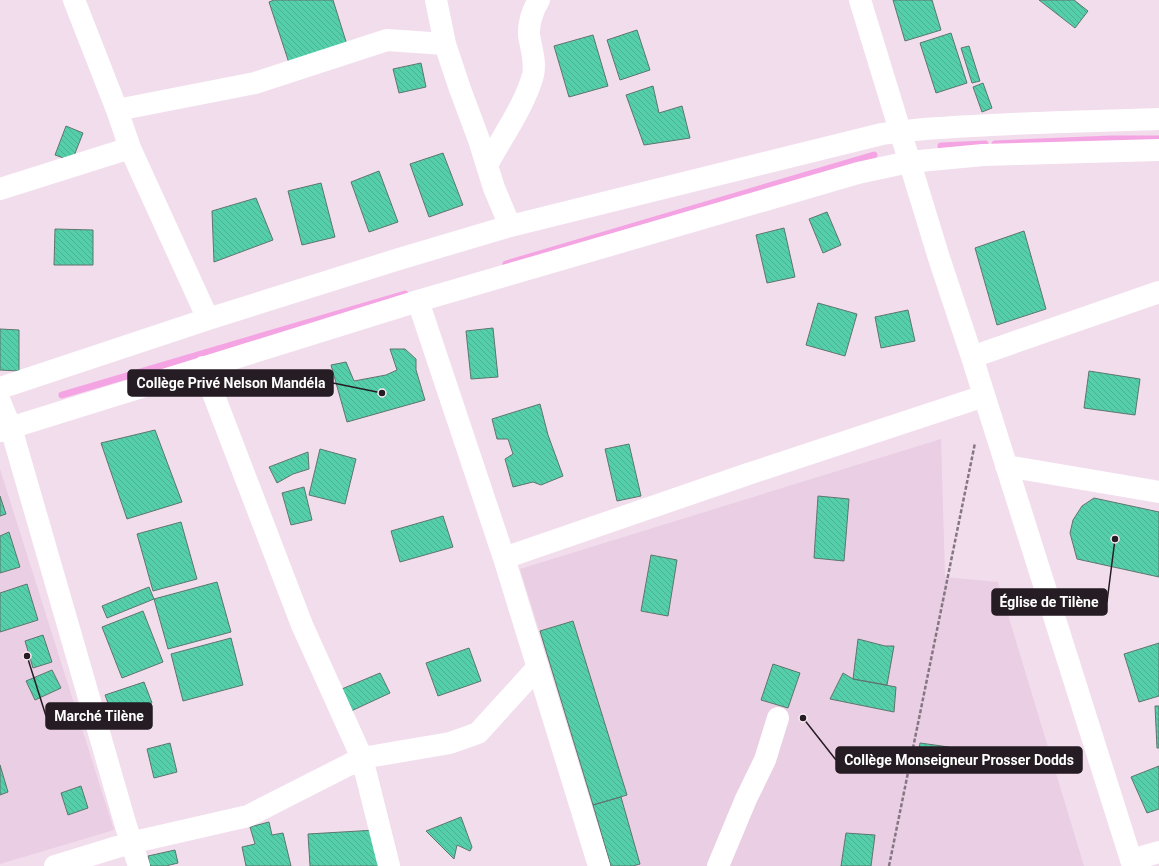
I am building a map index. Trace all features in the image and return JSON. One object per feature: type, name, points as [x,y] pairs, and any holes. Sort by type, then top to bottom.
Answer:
[{"type":"street","points":[[74,0],[117,110],[130,148],[208,319]]},
{"type":"street","points":[[436,0],[445,44],[494,188],[510,226]]},
{"type":"street","points":[[487,165],[520,106],[533,73],[534,62],[529,33],[533,14],[539,0]]},
{"type":"street","points":[[860,0],[909,162],[1132,863],[1159,852]]},
{"type":"street","points":[[117,110],[255,83],[387,40],[445,44]]},
{"type":"street","points":[[0,388],[399,258],[510,226],[860,140],[900,131],[1053,122],[1159,119]]},
{"type":"street","points":[[0,189],[130,148]]},
{"type":"street","points":[[5,430],[418,301],[858,173],[909,162],[983,155],[1159,150]]},
{"type":"street","points":[[972,357],[1159,292]]},
{"type":"street","points":[[418,301],[504,558],[599,866]]},
{"type":"street","points":[[203,367],[302,625],[362,758],[389,866]]},
{"type":"street","points":[[504,558],[755,472],[984,396]]},
{"type":"street","points":[[0,402],[5,430],[130,843],[139,866]]},
{"type":"street","points":[[1006,466],[1159,492]]},
{"type":"street","points":[[54,866],[130,843],[248,816],[362,758],[450,743],[478,733],[538,667]]},
{"type":"street","points":[[718,866],[746,799],[765,760],[778,718]]},
{"type":"path","points":[[889,866],[976,436]]},
{"type":"shaded area","points":[[941,439],[945,577],[998,582],[1084,866],[611,866],[520,569]]},
{"type":"shaded area","points":[[0,469],[114,830],[0,864]]},
{"type":"building","points":[[274,0],[333,0],[348,48],[290,66],[269,2]]},
{"type":"building","points":[[893,0],[932,0],[941,30],[905,41]]},
{"type":"building","points":[[1039,0],[1074,0],[1088,11],[1075,28]]},
{"type":"building","points":[[637,30],[650,70],[620,80],[607,40]]},
{"type":"building","points":[[951,33],[967,83],[936,93],[920,43]]},
{"type":"building","points":[[593,35],[608,86],[569,97],[554,46]]},
{"type":"building","points":[[969,46],[980,81],[972,83],[961,48]]},
{"type":"building","points":[[421,63],[426,87],[399,93],[393,69]]},
{"type":"building","points":[[983,83],[992,108],[982,112],[973,87]]},
{"type":"building","points":[[653,86],[659,113],[682,106],[690,138],[644,145],[626,95]]},
{"type":"building","points":[[66,126],[83,133],[72,161],[55,155]]},
{"type":"building","points":[[443,153],[463,205],[429,217],[410,164]]},
{"type":"building","points":[[379,171],[398,222],[369,232],[351,182]]},
{"type":"building","points":[[321,183],[335,237],[302,245],[288,191]]},
{"type":"building","points":[[256,198],[273,240],[214,262],[212,211]]},
{"type":"building","points":[[827,212],[841,245],[823,253],[809,219]]},
{"type":"building","points":[[784,228],[795,277],[767,283],[756,235]]},
{"type":"building","points":[[55,229],[93,230],[93,265],[54,265]]},
{"type":"building","points":[[1024,231],[1046,309],[997,325],[975,248]]},
{"type":"building","points":[[818,303],[857,314],[845,356],[806,345]]},
{"type":"building","points":[[908,310],[915,341],[881,348],[875,317]]},
{"type":"building","points":[[493,328],[498,377],[471,379],[466,331]]},
{"type":"building","points":[[0,329],[19,330],[19,371],[0,370]]},
{"type":"building","points":[[390,349],[405,349],[416,359],[416,370],[425,400],[347,422],[331,365],[346,362],[354,381],[386,375],[397,370]]},
{"type":"building","points":[[1089,371],[1140,379],[1135,415],[1084,408]]},
{"type":"building","points":[[540,404],[548,435],[563,476],[541,485],[533,482],[513,487],[505,459],[513,454],[508,439],[497,439],[492,419]]},
{"type":"building","points":[[155,430],[182,502],[127,519],[101,443]]},
{"type":"building","points":[[629,444],[641,496],[617,501],[605,449]]},
{"type":"building","points":[[320,449],[356,459],[345,504],[309,495]]},
{"type":"building","points":[[308,452],[309,469],[293,474],[277,483],[269,467]]},
{"type":"building","points":[[304,487],[312,520],[291,525],[282,493]]},
{"type":"building","points":[[0,496],[6,514],[0,516]]},
{"type":"building","points":[[818,496],[849,499],[844,561],[814,558]]},
{"type":"building","points":[[1094,498],[1159,512],[1159,577],[1077,559],[1070,533],[1073,520],[1082,506]]},
{"type":"building","points":[[443,516],[453,547],[400,562],[391,531]]},
{"type":"building","points":[[181,522],[197,579],[153,591],[137,534]]},
{"type":"building","points":[[9,532],[20,567],[0,573],[0,536]]},
{"type":"building","points":[[651,555],[677,560],[668,616],[641,611]]},
{"type":"building","points":[[217,582],[231,632],[168,649],[154,599]]},
{"type":"building","points":[[27,584],[38,620],[0,632],[0,593]]},
{"type":"building","points":[[149,587],[154,599],[107,618],[102,606]]},
{"type":"building","points":[[143,611],[163,662],[122,678],[102,627]]},
{"type":"building","points":[[573,621],[627,795],[593,805],[540,631]]},
{"type":"building","points":[[43,635],[52,662],[33,668],[25,641]]},
{"type":"building","points":[[231,638],[243,685],[183,701],[171,654]]},
{"type":"building","points":[[858,639],[885,646],[894,646],[887,685],[853,679]]},
{"type":"building","points":[[1159,643],[1159,696],[1139,702],[1124,654]]},
{"type":"building","points":[[469,648],[481,681],[438,696],[426,663]]},
{"type":"building","points":[[773,664],[800,673],[788,708],[761,700]]},
{"type":"building","points":[[52,670],[61,688],[35,700],[26,681]]},
{"type":"building","points":[[380,673],[390,693],[349,712],[337,691]]},
{"type":"building","points":[[843,673],[853,679],[896,687],[894,712],[830,699]]},
{"type":"building","points":[[144,682],[152,703],[113,716],[105,695]]},
{"type":"building","points":[[1155,706],[1159,706],[1159,748],[1157,748]]},
{"type":"building","points":[[170,743],[177,772],[154,778],[147,749]]},
{"type":"building","points":[[920,743],[949,747],[947,766],[917,763]]},
{"type":"building","points":[[0,765],[8,792],[0,795]]},
{"type":"building","points":[[1159,766],[1159,809],[1147,813],[1131,777]]},
{"type":"building","points":[[81,786],[88,808],[68,815],[61,793]]},
{"type":"building","points":[[621,797],[640,864],[633,866],[611,866],[593,805]]},
{"type":"building","points":[[461,817],[472,847],[470,851],[457,845],[454,859],[426,831]]},
{"type":"building","points":[[269,822],[272,835],[283,833],[291,866],[246,866],[242,847],[255,844],[250,827]]},
{"type":"building","points":[[376,830],[378,866],[310,866],[308,834]]},
{"type":"building","points":[[846,833],[875,835],[871,866],[841,866]]},
{"type":"building","points":[[175,850],[178,863],[166,866],[150,866],[148,856]]},
{"type":"waterway","points":[[995,144],[1111,139],[1159,139]]},
{"type":"waterway","points":[[941,146],[985,144]]},
{"type":"waterway","points":[[506,264],[874,155]]},
{"type":"waterway","points":[[62,395],[405,294]]},
{"type":"place","name":"Collège Privé Nelson Mandéla","points":[[382,393]]},
{"type":"place","name":"Église de Tilène","points":[[1115,539]]},
{"type":"place","name":"Marché Tilène","points":[[27,656]]},
{"type":"place","name":"Collège Monseigneur Prosser Dodds","points":[[803,718]]}]
